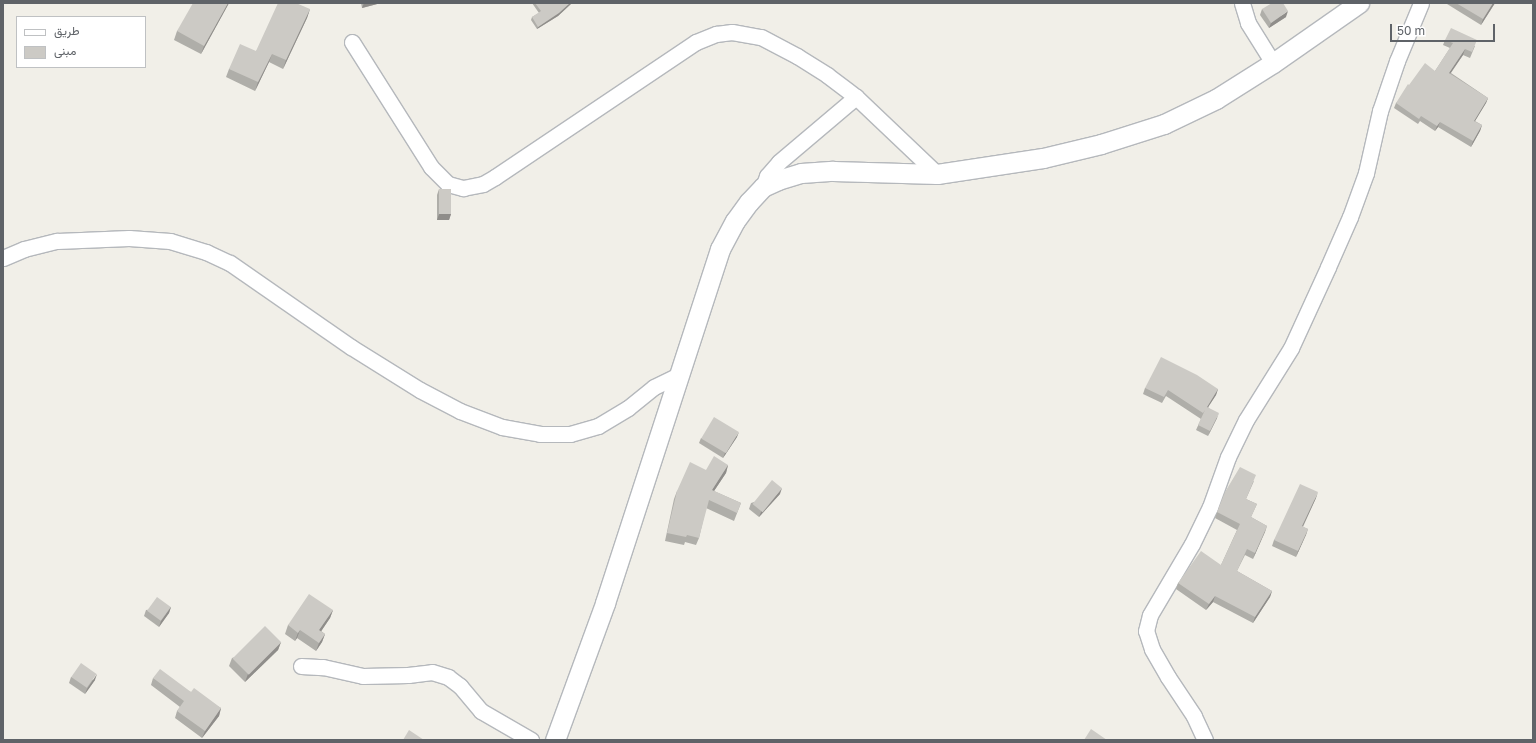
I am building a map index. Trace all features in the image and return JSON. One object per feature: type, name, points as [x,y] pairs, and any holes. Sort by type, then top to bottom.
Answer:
[{"type":"street","points":[[1242,3],[1248,23],[1274,63]]},
{"type":"street","points":[[555,740],[605,603],[720,249],[735,221],[749,202],[763,187],[778,180],[801,173],[833,171],[937,174],[1043,158],[1101,144],[1164,124],[1216,99],[1274,63],[1359,3]]},
{"type":"street","points":[[1205,740],[1194,716],[1168,677],[1152,649],[1146,631],[1150,615],[1192,544],[1210,507],[1228,457],[1246,420],[1291,348],[1328,267],[1350,217],[1366,173],[1380,111],[1397,61],[1421,3]]},
{"type":"street","points":[[352,42],[431,167],[448,184],[463,188],[483,184],[495,177],[696,42],[716,34],[732,32],[761,37],[797,56],[856,96],[937,174]]},
{"type":"street","points":[[763,187],[767,176],[779,162],[856,96]]},
{"type":"street","points":[[3,258],[24,249],[57,241],[122,238],[170,241],[206,252],[230,263],[351,347],[420,390],[460,411],[502,427],[540,434],[570,434],[598,426],[628,408],[654,387],[679,375]]},
{"type":"street","points":[[301,666],[323,667],[363,676],[408,675],[432,672],[443,675],[460,686],[481,711],[531,740]]},
{"type":"building","points":[[193,3],[228,3],[204,46],[177,31]]},
{"type":"building","points":[[278,3],[296,3],[310,9],[286,60],[272,54],[258,82],[229,69],[240,44],[256,51]]},
{"type":"building","points":[[535,3],[570,3],[559,13],[538,27],[532,17],[541,11]]},
{"type":"building","points":[[1272,3],[1283,3],[1288,11],[1271,23],[1262,9]]},
{"type":"building","points":[[1456,3],[1493,3],[1483,19]]},
{"type":"building","points":[[1451,28],[1477,40],[1472,52],[1465,49],[1449,73],[1488,98],[1474,121],[1482,125],[1473,141],[1440,122],[1437,126],[1421,116],[1419,119],[1396,103],[1408,84],[1409,85],[1425,63],[1435,71],[1453,43],[1445,40]]},
{"type":"building","points":[[439,189],[451,189],[451,214],[439,214]]},
{"type":"building","points":[[1161,357],[1197,375],[1218,389],[1207,407],[1219,413],[1210,431],[1198,425],[1205,410],[1203,413],[1168,390],[1164,397],[1145,388]]},
{"type":"building","points":[[714,417],[739,432],[726,453],[701,438]]},
{"type":"building","points":[[714,456],[728,465],[712,490],[741,503],[737,513],[709,500],[699,538],[667,533],[677,491],[690,462],[706,470]]},
{"type":"building","points":[[1240,467],[1256,475],[1246,499],[1257,504],[1251,517],[1267,526],[1255,553],[1247,549],[1237,571],[1272,591],[1255,617],[1215,596],[1209,604],[1178,583],[1201,551],[1221,565],[1240,524],[1217,512],[1225,492]]},
{"type":"building","points":[[772,480],[782,488],[763,512],[752,504]]},
{"type":"building","points":[[1300,484],[1318,492],[1302,526],[1308,529],[1298,551],[1274,540]]},
{"type":"building","points":[[309,594],[333,610],[319,630],[325,634],[319,643],[300,630],[298,633],[288,625]]},
{"type":"building","points":[[157,597],[171,607],[161,621],[147,611]]},
{"type":"building","points":[[265,626],[281,642],[249,675],[232,659]]},
{"type":"building","points":[[81,663],[97,674],[87,688],[71,677]]},
{"type":"building","points":[[160,669],[191,692],[194,688],[221,708],[205,731],[177,711],[184,701],[153,678]]},
{"type":"building","points":[[1091,729],[1107,740],[1084,740]]},
{"type":"building","points":[[409,730],[424,740],[403,740]]}]
